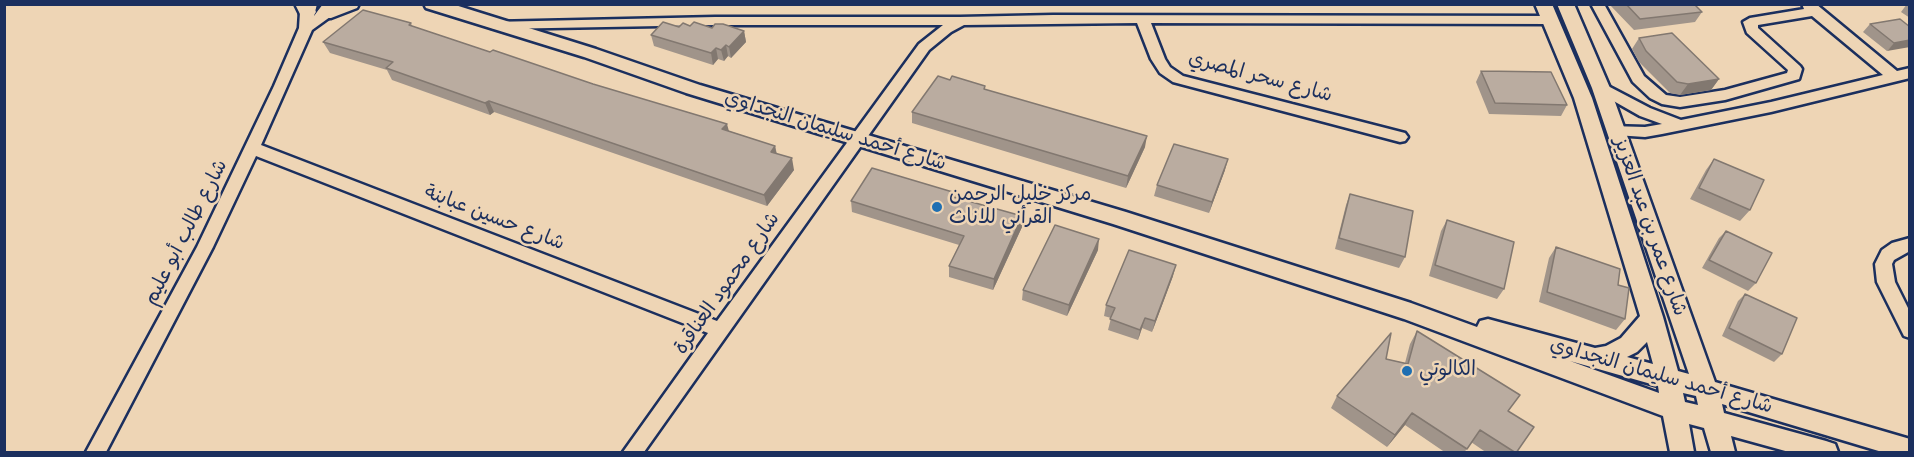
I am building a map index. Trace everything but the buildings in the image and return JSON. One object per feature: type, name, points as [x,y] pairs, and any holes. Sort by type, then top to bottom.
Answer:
[{"type":"street","points":[[314,11],[351,4]]},
{"type":"street","name":"شارع أحمد سليمان النجداوي","points":[[432,4],[856,140],[1119,218],[1411,312],[1674,409],[1826,453]]},
{"type":"street","name":"شارع عمر بن عبد العزيز","points":[[1565,4],[1602,88],[1706,388],[1723,453]]},
{"type":"street","points":[[1597,4],[1638,79],[1662,99],[1680,102],[1725,94],[1794,76],[1795,69],[1752,30],[1750,22],[1811,8],[1902,75]]},
{"type":"street","name":"شارع طالب أبو عليم","points":[[96,453],[205,247],[314,11]]},
{"type":"street","points":[[497,25],[715,21],[1142,19],[1547,12]]},
{"type":"street","name":"شارع عمر بن عبد العزيز","points":[[1547,12],[1583,98],[1652,317],[1669,380],[1682,453]]},
{"type":"street","name":"شارع سحر المصري","points":[[1142,19],[1158,59],[1165,70],[1178,80],[1400,137]]},
{"type":"street","name":"شارع محمود العناقرة","points":[[633,453],[924,47],[946,29],[962,21]]},
{"type":"street","points":[[1616,130],[1645,132],[1771,107],[1902,75]]},
{"type":"street","points":[[1602,88],[1645,112],[1681,125]]},
{"type":"street","name":"شارع حسين عبابنة","points":[[252,148],[721,330]]},
{"type":"street","points":[[1910,244],[1888,255],[1883,264],[1886,282],[1910,331]]},
{"type":"street","name":"شارع أحمد سليمان النجداوي","points":[[1411,312],[1496,330],[1597,357],[1910,450]]},
{"type":"street","points":[[1597,357],[1610,355],[1629,345],[1644,330],[1652,317]]},
{"type":"place","name":"مركز خليل الرحمن القرأني للاناث","points":[[937,207]]},
{"type":"place","name":"الكالوتي","points":[[1407,371]]}]
